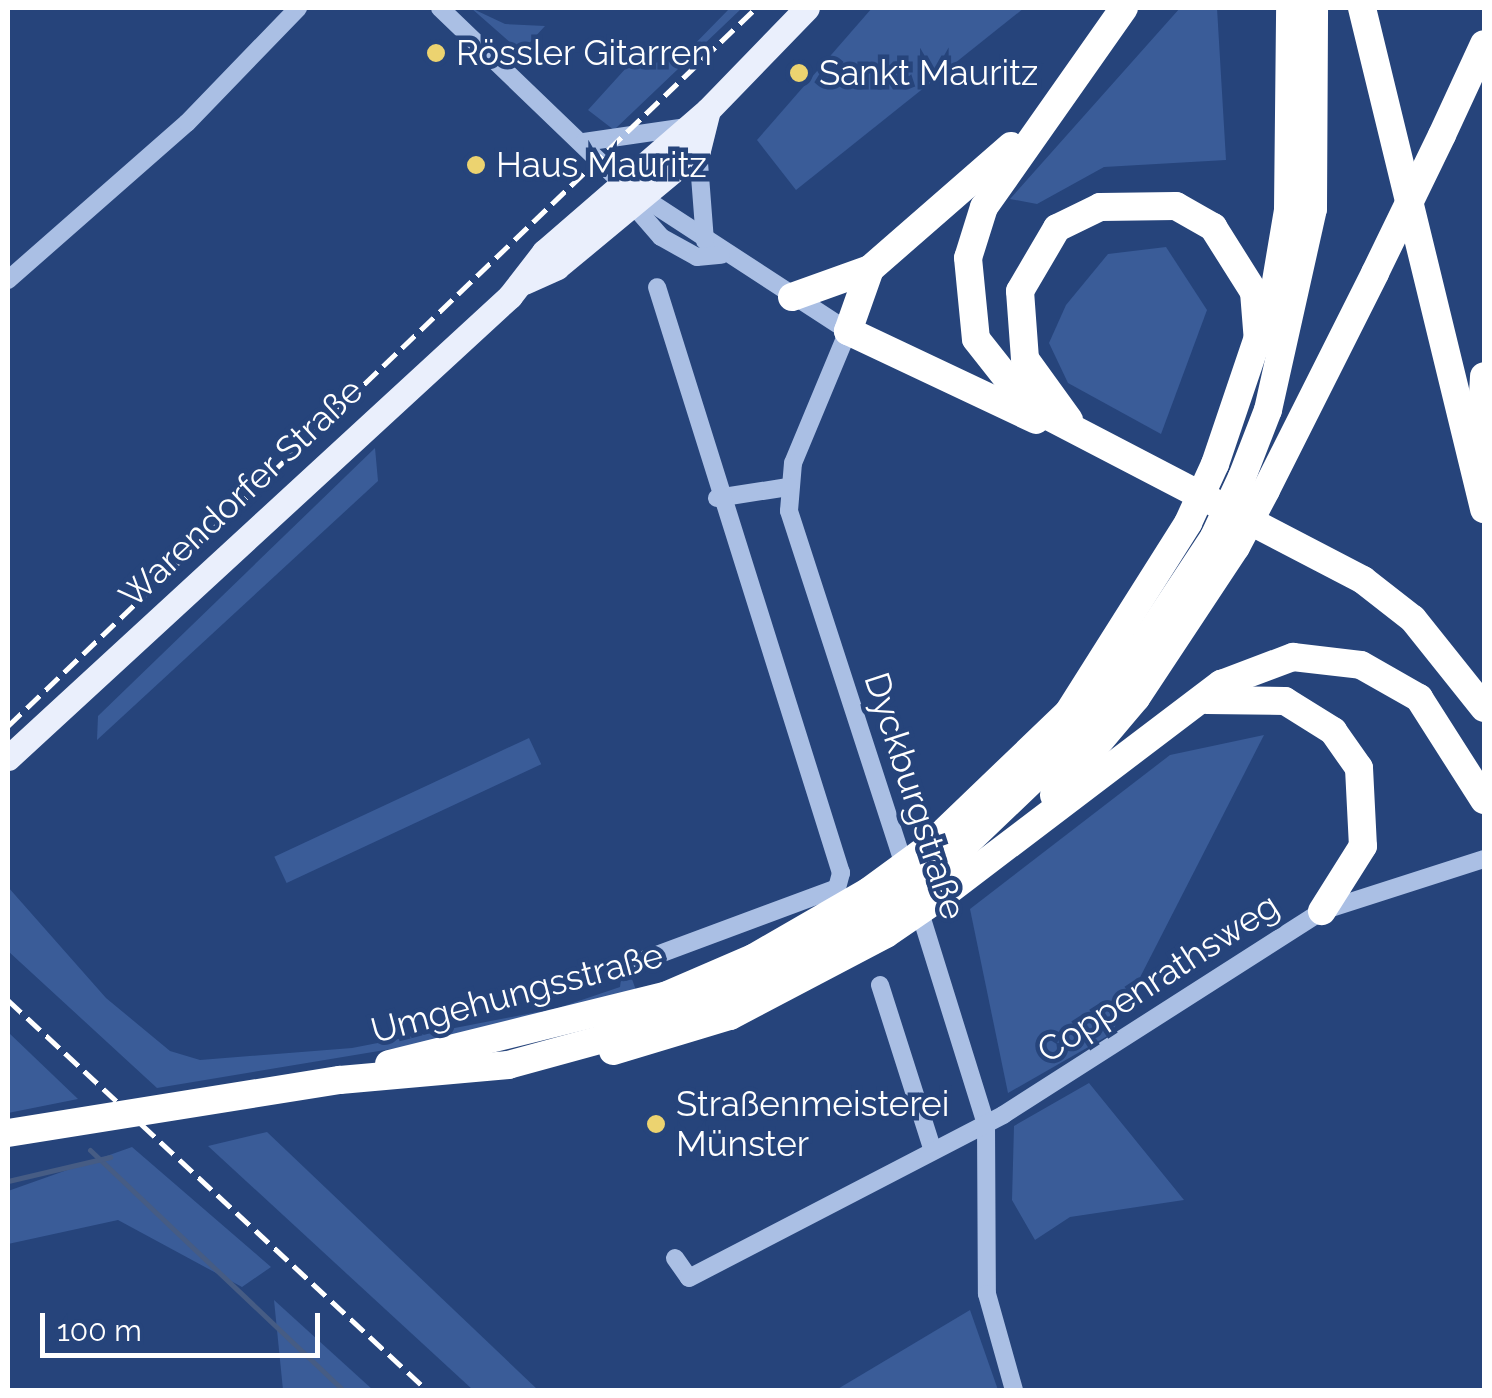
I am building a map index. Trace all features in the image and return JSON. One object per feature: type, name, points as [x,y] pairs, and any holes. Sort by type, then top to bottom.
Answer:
[{"type":"highway","points":[[1093,443],[1029,406],[993,368],[967,308],[968,258],[984,207],[1035,124],[1124,8]]},
{"type":"highway","points":[[933,874],[1068,712],[1188,523],[1215,464],[1258,342],[1288,210],[1290,8]]},
{"type":"highway","points":[[1254,484],[1313,210],[1314,8]]},
{"type":"highway","points":[[1362,8],[1482,498]]},
{"type":"highway","points":[[1009,843],[1136,698],[1375,272],[1484,44]]},
{"type":"highway","points":[[792,298],[870,269],[1035,124]]},
{"type":"highway","points":[[1093,443],[1045,396],[1018,328],[1020,291],[1057,228],[1137,200],[1176,206],[1213,226],[1254,292],[1258,342]]},
{"type":"highway","points":[[870,269],[848,331],[1093,443],[1363,580],[1413,620],[1484,708]]},
{"type":"highway","points":[[1482,498],[1484,376]]},
{"type":"highway","points":[[878,913],[933,874],[1089,726],[1225,542]]},
{"type":"highway","points":[[878,913],[933,874],[1009,843],[1196,703],[1272,660],[1329,656],[1361,665],[1419,698],[1484,800]]},
{"type":"highway","points":[[1196,703],[1249,694],[1284,701],[1347,746],[1366,787],[1368,822],[1354,871],[1322,911]]},
{"type":"highway","name":"Umgehungsstraße","points":[[8,1133],[340,1080],[508,1065],[650,1046],[730,1016],[878,913]]},
{"type":"highway","name":"Umgehungsstraße","points":[[340,1080],[667,994],[878,913]]},
{"type":"main road","name":"Warendorfer Straße","points":[[8,758],[524,282],[633,196],[693,139],[708,110],[806,8]]},
{"type":"street","points":[[8,280],[186,124],[298,8]]},
{"type":"street","points":[[440,8],[584,142],[697,257],[721,255]]},
{"type":"street","points":[[584,142],[693,139],[705,241]]},
{"type":"street","points":[[633,196],[721,255],[848,331]]},
{"type":"street","points":[[638,962],[836,888],[841,873],[718,498],[657,287]]},
{"type":"street","name":"Dyckburgstraße","points":[[848,331],[788,488],[795,540],[986,1124],[987,1294],[1014,1390]]},
{"type":"street","points":[[718,498],[788,488]]},
{"type":"street","name":"Coppenrathsweg","points":[[986,1124],[1088,1068],[1322,911],[1476,861]]},
{"type":"street","points":[[880,985],[932,1148]]},
{"type":"street","points":[[675,1258],[689,1278],[932,1148],[986,1124]]},
{"type":"shaded area","points":[[471,8],[505,24],[545,26],[521,52]]},
{"type":"shaded area","points":[[730,8],[742,8],[614,130],[588,110],[627,67],[680,59]]},
{"type":"shaded area","points":[[872,8],[1024,8],[796,190],[757,140]]},
{"type":"shaded area","points":[[1180,8],[1217,8],[1226,160],[1104,167],[1037,204],[1010,199]]},
{"type":"shaded area","points":[[1166,247],[1207,310],[1161,434],[1068,383],[1049,343],[1066,305],[1108,254]]},
{"type":"shaded area","points":[[375,448],[378,481],[97,740],[98,716]]},
{"type":"shaded area","points":[[1264,735],[1111,1034],[1008,1093],[970,909],[1170,755]]},
{"type":"shaded area","points":[[529,738],[541,764],[287,883],[274,857]]},
{"type":"shaded area","points":[[8,887],[106,998],[170,1051],[200,1060],[352,1048],[558,1008],[620,987],[624,957],[637,993],[560,1021],[157,1088],[8,951]]},
{"type":"shaded area","points":[[8,1032],[78,1099],[8,1113]]},
{"type":"shaded area","points":[[1089,1083],[1184,1200],[1070,1217],[1035,1240],[1012,1200],[1014,1126]]},
{"type":"shaded area","points":[[267,1132],[538,1390],[473,1390],[208,1146]]},
{"type":"shaded area","points":[[132,1147],[271,1267],[242,1287],[118,1220],[8,1244],[8,1191]]},
{"type":"shaded area","points":[[274,1300],[373,1390],[283,1390]]},
{"type":"shaded area","points":[[970,1310],[998,1390],[836,1390]]},
{"type":"waterway","points":[[90,1150],[343,1390]]},
{"type":"waterway","points":[[8,1181],[110,1157]]},
{"type":"railway","points":[[8,726],[756,8]]},
{"type":"railway","points":[[8,1000],[427,1390]]},
{"type":"place","name":"Rössler Gitarren","points":[[436,53]]},
{"type":"place","name":"Sankt Mauritz","points":[[799,73]]},
{"type":"place","name":"Haus Mauritz","points":[[476,165]]},
{"type":"place","name":"Straßenmeisterei Münster","points":[[656,1124]]}]
